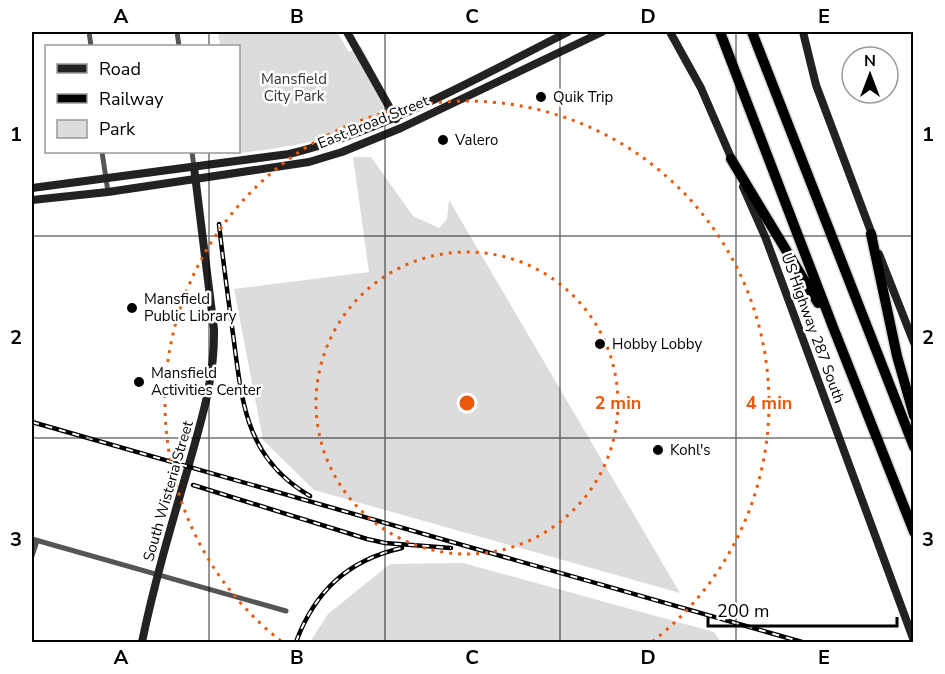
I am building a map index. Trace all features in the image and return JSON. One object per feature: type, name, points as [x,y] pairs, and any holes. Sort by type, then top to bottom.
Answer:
[{"type":"highway","points":[[720,32],[914,532]]},
{"type":"highway","points":[[752,32],[914,447]]},
{"type":"highway","points":[[731,159],[833,327]]},
{"type":"highway","points":[[871,234],[897,356],[914,416]]},
{"type":"main road","points":[[347,32],[400,128]]},
{"type":"main road","name":"East Broad Street","points":[[32,188],[289,154],[340,140],[395,117],[568,32]]},
{"type":"main road","name":"East Broad Street","points":[[32,200],[108,192],[290,166],[342,152],[400,128],[602,32]]},
{"type":"main road","name":"US Highway 287 South","points":[[670,32],[701,88],[770,250],[914,641]]},
{"type":"main road","points":[[803,32],[816,85],[914,343]]},
{"type":"main road","points":[[552,40],[559,53]]},
{"type":"main road","points":[[453,89],[458,100]]},
{"type":"main road","points":[[340,140],[342,152]]},
{"type":"main road","points":[[289,154],[290,166]]},
{"type":"main road","name":"South Wisteria Street","points":[[142,642],[204,414],[214,355],[214,329],[194,167]]},
{"type":"street","points":[[102,153],[108,192]]},
{"type":"street","points":[[192,153],[194,167]]},
{"type":"street","points":[[32,556],[34,540],[286,611]]},
{"type":"green space","name":"Mansfield City Park","points":[[218,32],[337,32],[349,52],[361,46],[393,106],[359,127],[339,134],[295,145],[273,149],[233,154],[240,153],[240,45],[220,45]]},
{"type":"green space","points":[[353,157],[371,157],[413,216],[439,228],[447,219],[449,200],[680,593],[314,490],[263,440],[234,289],[369,272]]},
{"type":"green space","points":[[463,563],[714,632],[721,642],[310,642],[328,614],[390,564]]},
{"type":"railway","points":[[219,224],[240,383],[251,426],[259,446],[272,464],[288,481],[310,496]]},
{"type":"railway","points":[[32,422],[802,642]]},
{"type":"railway","points":[[193,485],[367,539],[385,543],[451,548]]},
{"type":"railway","points":[[296,642],[313,607],[336,580],[365,561],[402,548]]},
{"type":"place","name":"Quik Trip","points":[[541,97]]},
{"type":"place","name":"Valero","points":[[443,140]]},
{"type":"place","name":"Mansfield Public Library","points":[[132,308]]},
{"type":"place","name":"Hobby Lobby","points":[[600,344]]},
{"type":"place","name":"Mansfield Activities Center","points":[[139,382]]},
{"type":"place","name":"Kohl's","points":[[658,450]]}]
